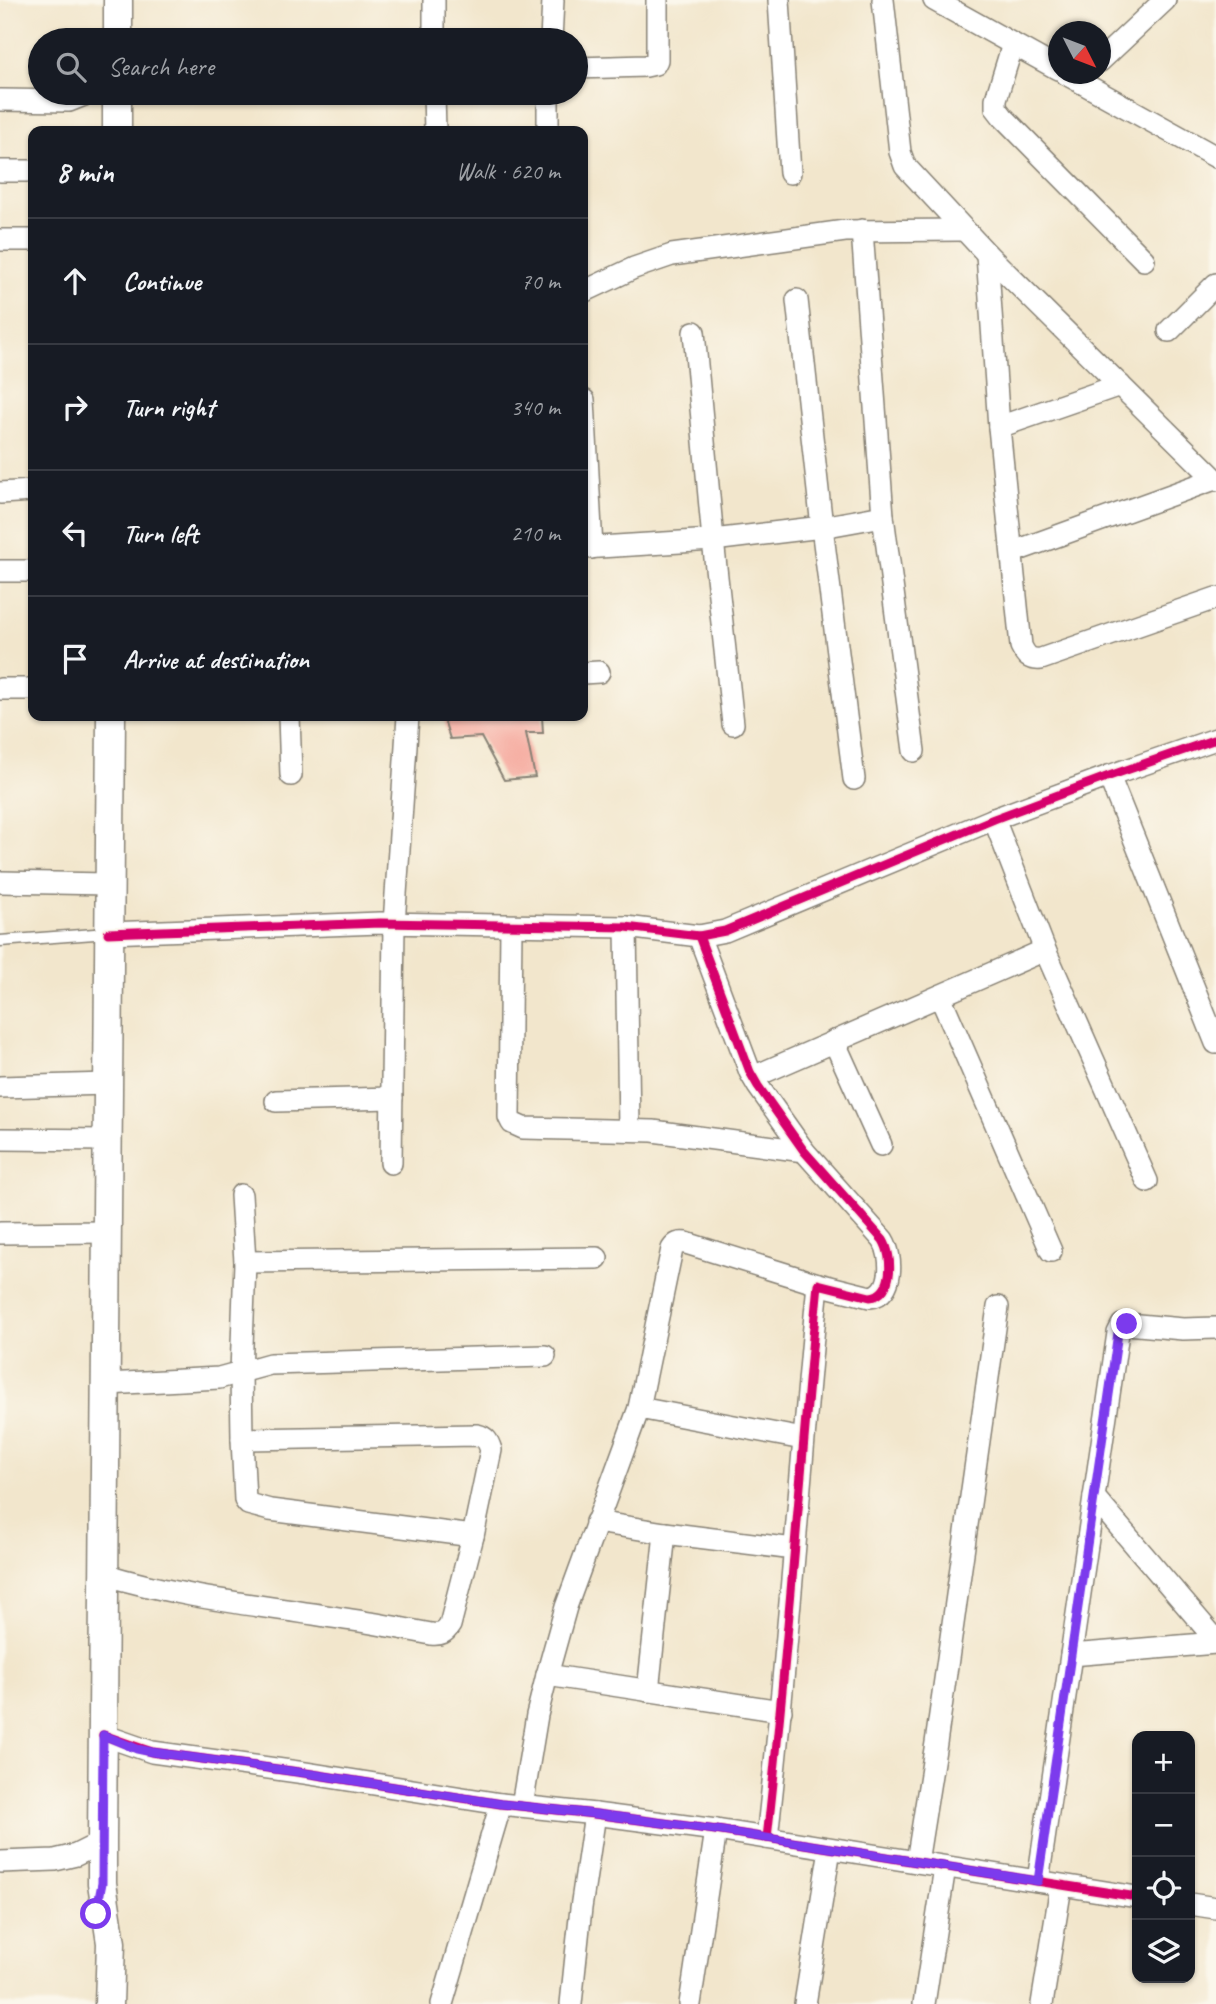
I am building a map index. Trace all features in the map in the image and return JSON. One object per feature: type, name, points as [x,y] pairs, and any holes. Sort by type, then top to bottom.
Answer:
[{"type":"main road","points":[[118,0],[118,28]]},
{"type":"main road","points":[[117,105],[117,126]]},
{"type":"main road","points":[[109,2004],[111,1943],[102,1883],[102,1842],[111,721]]},
{"type":"main road","points":[[90,2004],[92,1944],[102,1883]]},
{"type":"street","points":[[434,0],[434,28]]},
{"type":"street","points":[[552,28],[553,0]]},
{"type":"street","points":[[588,68],[655,64],[657,0]]},
{"type":"street","points":[[779,0],[790,173]]},
{"type":"street","points":[[883,0],[899,139],[905,166],[963,230],[1215,480],[1013,552]]},
{"type":"street","points":[[933,0],[1048,63]]},
{"type":"street","points":[[1111,49],[1165,0]]},
{"type":"street","points":[[1013,44],[996,99],[996,108],[1144,260]]},
{"type":"street","points":[[1101,84],[1216,157]]},
{"type":"street","points":[[0,100],[28,100]]},
{"type":"street","points":[[434,105],[435,126]]},
{"type":"street","points":[[548,105],[548,126]]},
{"type":"street","points":[[0,171],[28,171]]},
{"type":"street","points":[[862,230],[883,516],[914,751]]},
{"type":"street","points":[[588,290],[634,268],[672,255],[845,231],[963,230]]},
{"type":"street","points":[[0,240],[28,240]]},
{"type":"street","points":[[987,254],[999,427],[1021,646],[1026,656],[1033,660],[1041,659],[1216,598]]},
{"type":"street","points":[[1169,331],[1216,285]]},
{"type":"street","points":[[797,300],[854,779]]},
{"type":"street","points":[[694,332],[733,724]]},
{"type":"street","points":[[999,427],[1120,385]]},
{"type":"street","points":[[0,493],[28,491]]},
{"type":"street","points":[[588,548],[713,540],[822,527],[883,516]]},
{"type":"street","points":[[0,571],[28,571]]},
{"type":"street","points":[[0,690],[28,689]]},
{"type":"street","points":[[289,721],[291,775]]},
{"type":"street","points":[[391,1163],[394,924],[408,721]]},
{"type":"street","points":[[108,933],[394,924],[626,927],[699,936],[726,931],[994,819],[1216,739]]},
{"type":"street","points":[[1110,776],[1216,1043]]},
{"type":"street","points":[[994,819],[1045,950],[1146,1181]]},
{"type":"street","points":[[0,882],[108,884]]},
{"type":"street","points":[[511,926],[509,1117],[512,1123],[523,1128],[629,1129],[804,1151]]},
{"type":"street","points":[[626,927],[629,1129]]},
{"type":"street","points":[[442,2004],[512,1805],[566,1608],[639,1408],[666,1274],[675,1244],[686,1243],[817,1284],[870,1297],[878,1297],[887,1284],[890,1256],[888,1247],[804,1151],[752,1077],[699,936]]},
{"type":"street","points":[[752,1077],[1045,950]]},
{"type":"street","points":[[940,996],[1051,1251]]},
{"type":"street","points":[[834,1041],[881,1145]]},
{"type":"street","points":[[0,1087],[108,1084]]},
{"type":"street","points":[[276,1101],[392,1098]]},
{"type":"street","points":[[0,1139],[108,1140]]},
{"type":"street","points":[[241,1195],[245,1262],[241,1373],[245,1500],[248,1504],[270,1510],[473,1536]]},
{"type":"street","points":[[0,1233],[107,1232]]},
{"type":"street","points":[[245,1262],[597,1258]]},
{"type":"street","points":[[767,1839],[781,1711],[817,1284]]},
{"type":"street","points":[[917,1862],[998,1307]]},
{"type":"street","points":[[1038,1881],[1120,1328],[1127,1324],[1183,1329],[1216,1328]]},
{"type":"street","points":[[107,1384],[219,1378],[270,1364],[545,1356]]},
{"type":"street","points":[[639,1408],[803,1439]]},
{"type":"street","points":[[103,1574],[146,1587],[212,1600],[439,1634],[445,1632],[450,1625],[473,1536],[491,1450],[483,1436],[242,1439]]},
{"type":"street","points":[[1094,1497],[1216,1642]]},
{"type":"street","points":[[596,1522],[794,1549]]},
{"type":"street","points":[[648,1691],[664,1533]]},
{"type":"street","points":[[1071,1655],[1216,1642]]},
{"type":"street","points":[[547,1675],[781,1711]]},
{"type":"street","points":[[103,1735],[152,1752],[512,1805],[716,1830],[1132,1896]]},
{"type":"street","points":[[571,2004],[582,1901],[596,1814]]},
{"type":"street","points":[[690,2004],[716,1830]]},
{"type":"street","points":[[0,1862],[55,1860],[76,1855],[102,1842]]},
{"type":"street","points":[[804,2004],[830,1849]]},
{"type":"street","points":[[925,2004],[945,1867]]},
{"type":"street","points":[[1042,2004],[1061,1886]]},
{"type":"street","points":[[1195,1905],[1216,1908]]},
{"type":"lane","points":[[0,941],[108,933]]},
{"type":"building","points":[[445,721],[542,721],[543,733],[526,733],[535,777],[504,780],[481,737],[450,739]]},
{"type":"cycle path","points":[[108,933],[380,923],[626,927],[699,936],[725,931],[994,819],[1216,739]]},
{"type":"cycle path","points":[[699,936],[750,1072],[758,1086],[804,1151],[883,1240],[890,1265],[884,1290],[878,1295],[870,1297],[818,1284],[767,1838]]},
{"type":"cycle path","points":[[103,1735],[152,1752],[501,1804],[716,1830],[1132,1896]]},
{"type":"route","points":[[96,1914],[102,1883],[103,1735],[152,1752],[502,1804],[716,1830],[1038,1881],[1118,1333],[1122,1325],[1127,1324]]}]
